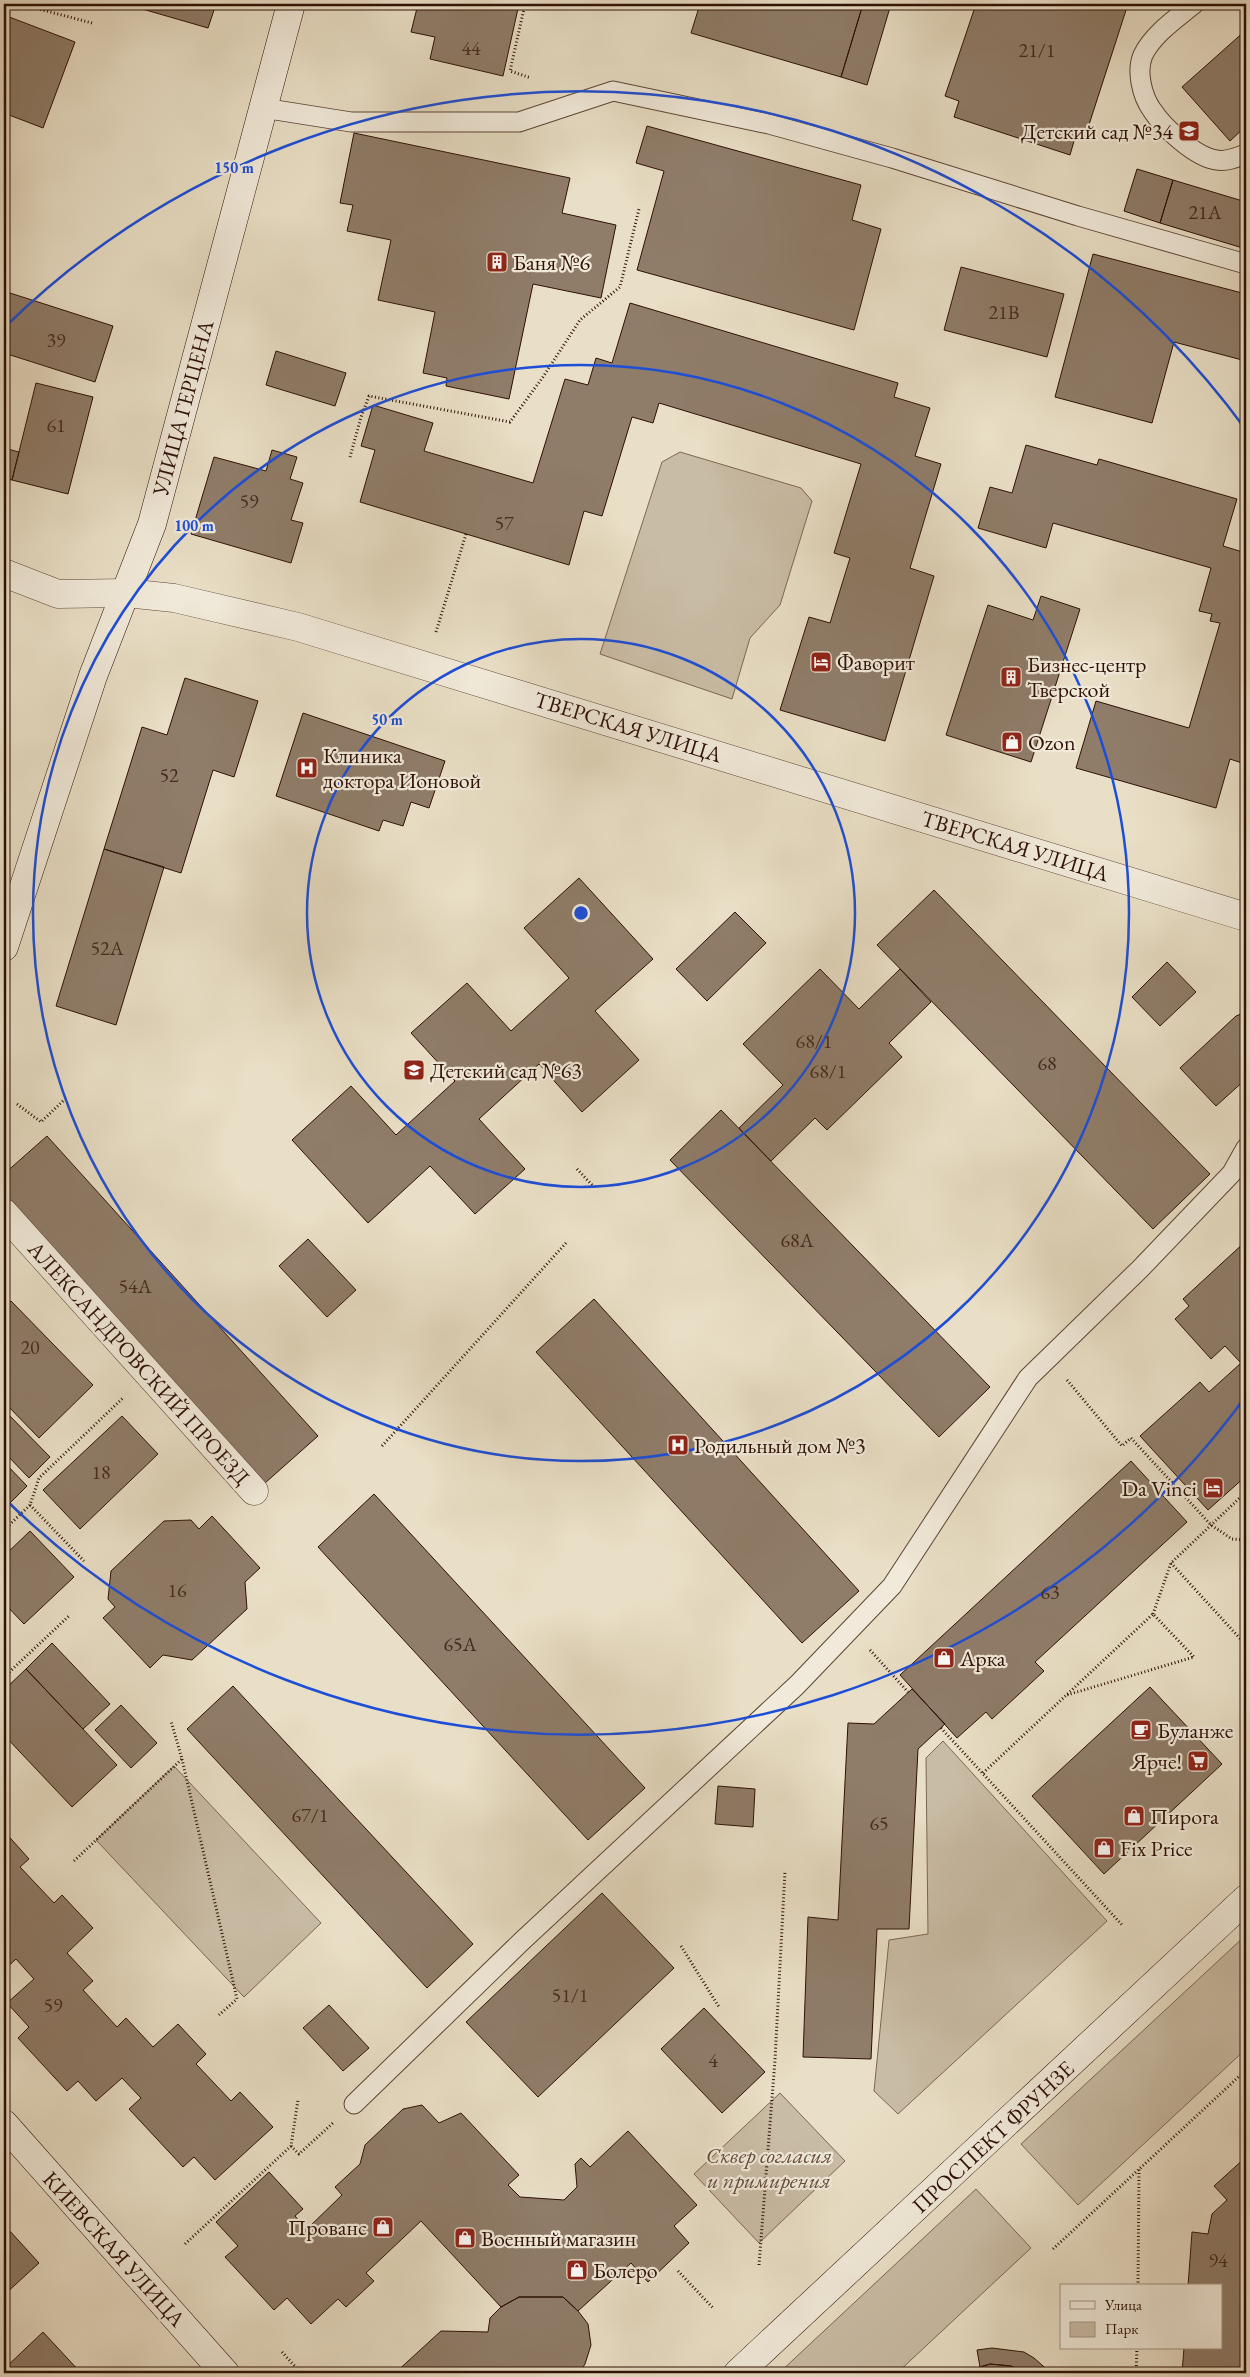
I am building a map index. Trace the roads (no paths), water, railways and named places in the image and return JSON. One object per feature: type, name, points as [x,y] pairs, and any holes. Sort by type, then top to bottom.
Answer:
[{"type":"street","name":"УЛИЦА ГЕРЦЕНА","points":[[4,947],[93,676],[152,524],[291,4]]},
{"type":"street","name":"ТВЕРСКАЯ УЛИЦА","points":[[4,572],[58,594],[126,594],[174,598],[298,627],[1246,917]]},
{"type":"street","name":"АЛЕКСАНДРОВСКИЙ ПРОЕЗД","points":[[4,1214],[254,1491]]},
{"type":"street","name":"ПРОСПЕКТ ФРУНЗЕ","points":[[738,2373],[1246,1899]]},
{"type":"street","name":"КИЕВСКАЯ УЛИЦА","points":[[4,2124],[225,2373]]},
{"type":"lane","points":[[1194,4],[1162,32],[1143,56],[1140,80],[1151,109],[1174,134],[1197,153],[1217,160],[1236,158],[1246,154]]},
{"type":"lane","points":[[263,108],[351,122],[519,122],[613,90],[788,129],[892,158],[1078,216],[1246,264]]},
{"type":"lane","points":[[354,2104],[522,1941],[797,1685],[892,1586],[1028,1378],[1140,1269],[1232,1172],[1246,1148]]},
{"type":"place","name":"Детский сад №34","points":[[1189,131]]},
{"type":"place","name":"Баня №6","points":[[497,262]]},
{"type":"place","name":"Фаворит","points":[[821,662]]},
{"type":"place","name":"Бизнес-центр Тверской","points":[[1011,677]]},
{"type":"place","name":"Ozon","points":[[1012,742]]},
{"type":"place","name":"Клиника доктора Ионовой","points":[[307,768]]},
{"type":"place","name":"Детский сад №63","points":[[414,1070]]},
{"type":"place","name":"Родильный дом №3","points":[[678,1445]]},
{"type":"place","name":"Da Vinci","points":[[1213,1488]]},
{"type":"place","name":"Арка","points":[[944,1658]]},
{"type":"place","name":"Буланже","points":[[1141,1730]]},
{"type":"place","name":"Ярче!","points":[[1198,1761]]},
{"type":"place","name":"Пирога","points":[[1134,1816]]},
{"type":"place","name":"Fix Price","points":[[1104,1848]]},
{"type":"place","name":"Прованс","points":[[383,2227]]},
{"type":"place","name":"Военный магазин","points":[[465,2238]]},
{"type":"place","name":"Болеро","points":[[577,2270]]},
{"type":"park label","name":"Сквер согласия и примирения","points":[[769,2168]]}]
